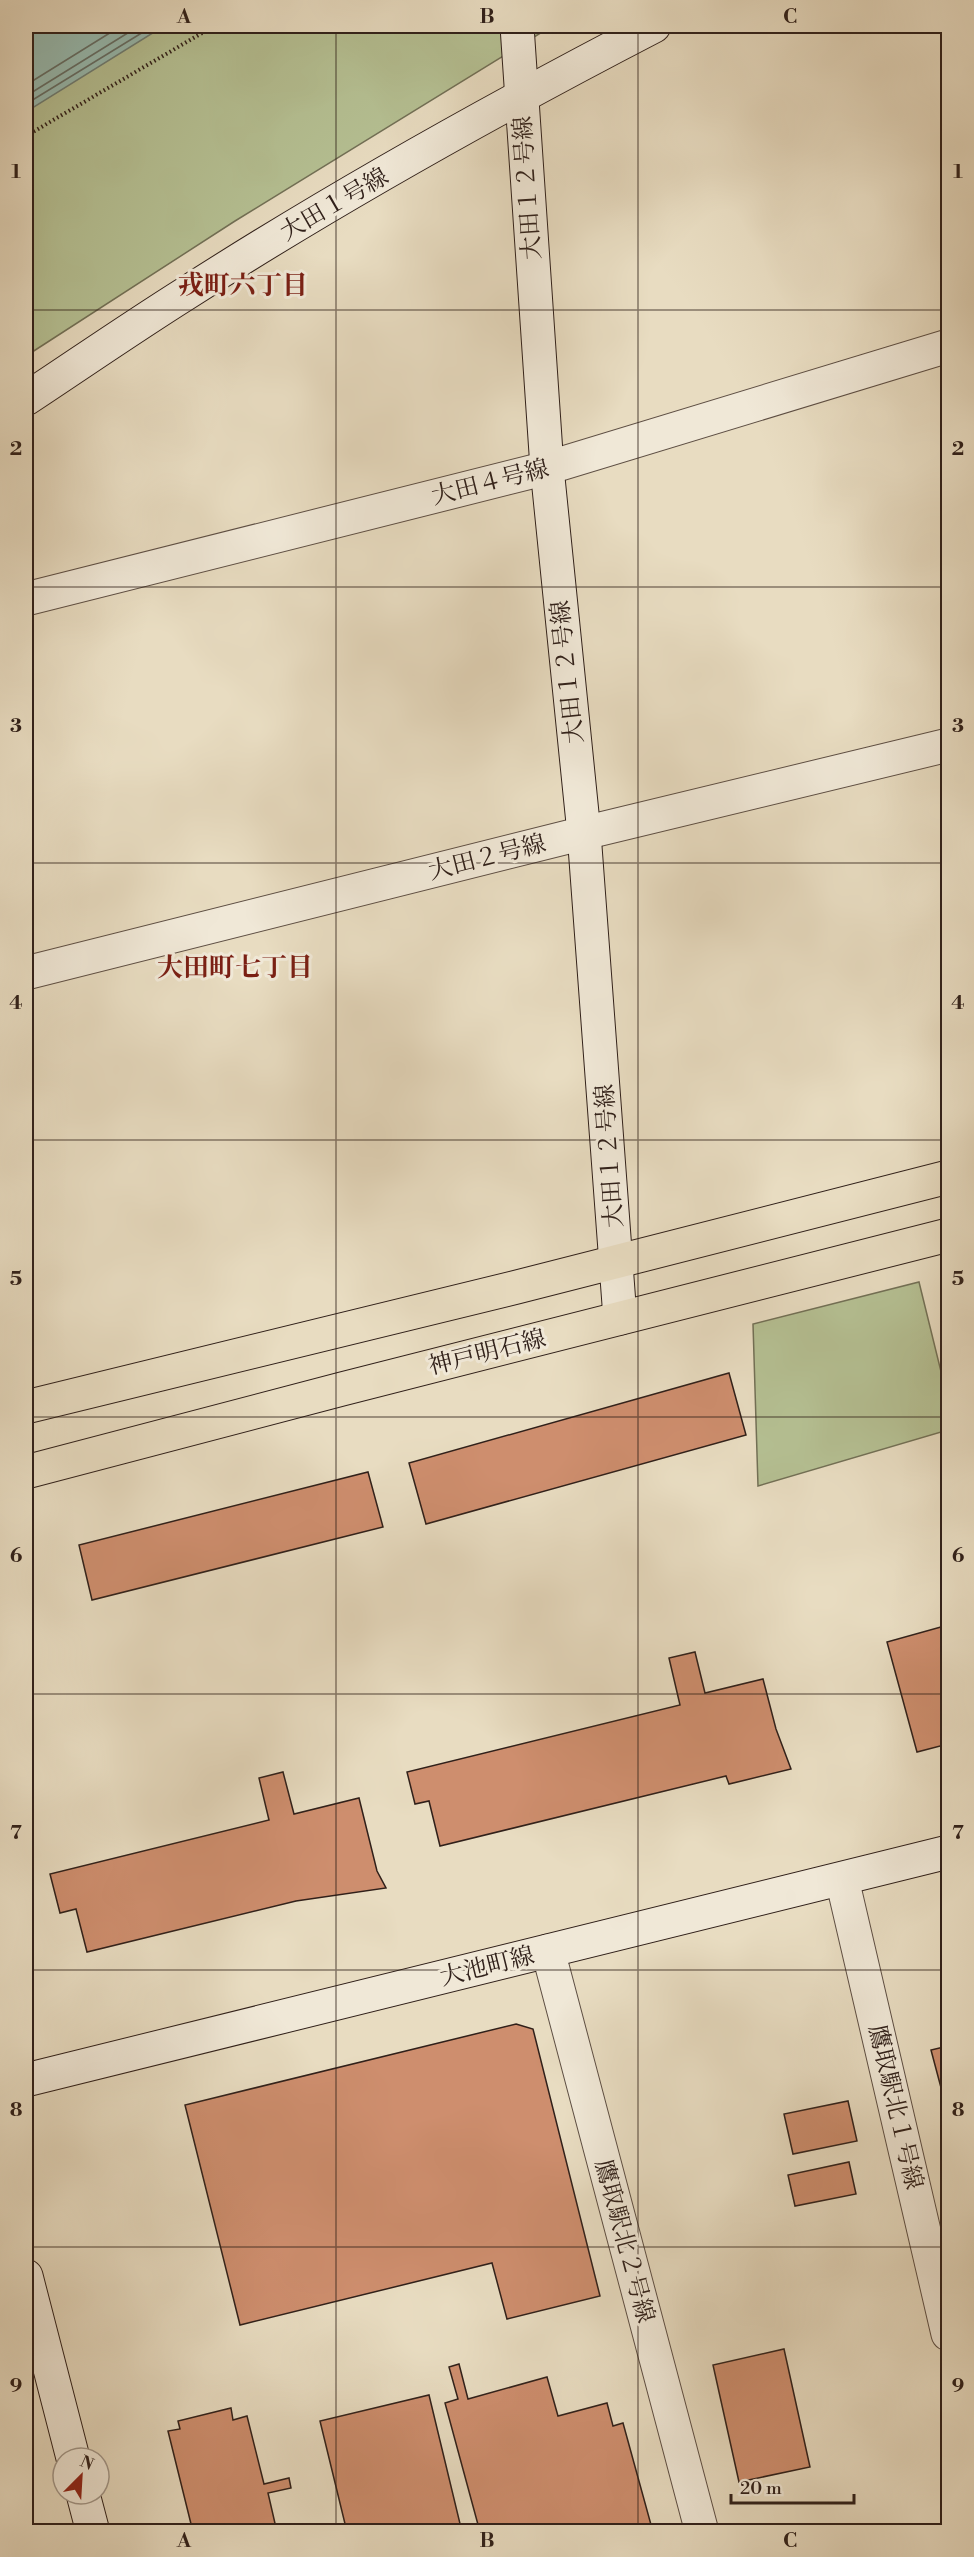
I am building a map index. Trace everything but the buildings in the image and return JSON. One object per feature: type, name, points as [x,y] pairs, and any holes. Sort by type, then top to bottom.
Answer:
[{"type":"main road","points":[[26,1407],[616,1262],[948,1177]]},
{"type":"main road","name":"神戸明石線","points":[[26,1472],[948,1235]]},
{"type":"street","name":"大田１２号線","points":[[517,26],[547,468],[584,833],[620,1318]]},
{"type":"street","name":"大田１号線","points":[[26,399],[185,293],[286,232],[521,97],[654,26]]},
{"type":"street","name":"大田４号線","points":[[26,599],[547,468],[948,346]]},
{"type":"street","name":"大田２号線","points":[[26,973],[584,833],[948,745]]},
{"type":"street","name":"大池町線","points":[[26,2080],[948,1852]]},
{"type":"street","name":"鷹取駅北１号線","points":[[842,1879],[948,2334]]},
{"type":"street","name":"鷹取駅北２号線","points":[[548,1951],[702,2532]]},
{"type":"street","points":[[26,2276],[70,2446]]},
{"type":"street","points":[[86,2506],[93,2532]]},
{"type":"path","points":[[26,136],[214,26]]},
{"type":"green space","points":[[26,26],[552,26],[235,221],[26,356]]},
{"type":"green space","points":[[919,1282],[948,1400],[948,1430],[758,1486],[753,1324]]},
{"type":"water","points":[[26,26],[164,26],[26,112]]},
{"type":"district","name":"戎町六丁目","points":[[243,285]]},
{"type":"district","name":"大田町七丁目","points":[[235,967]]}]
